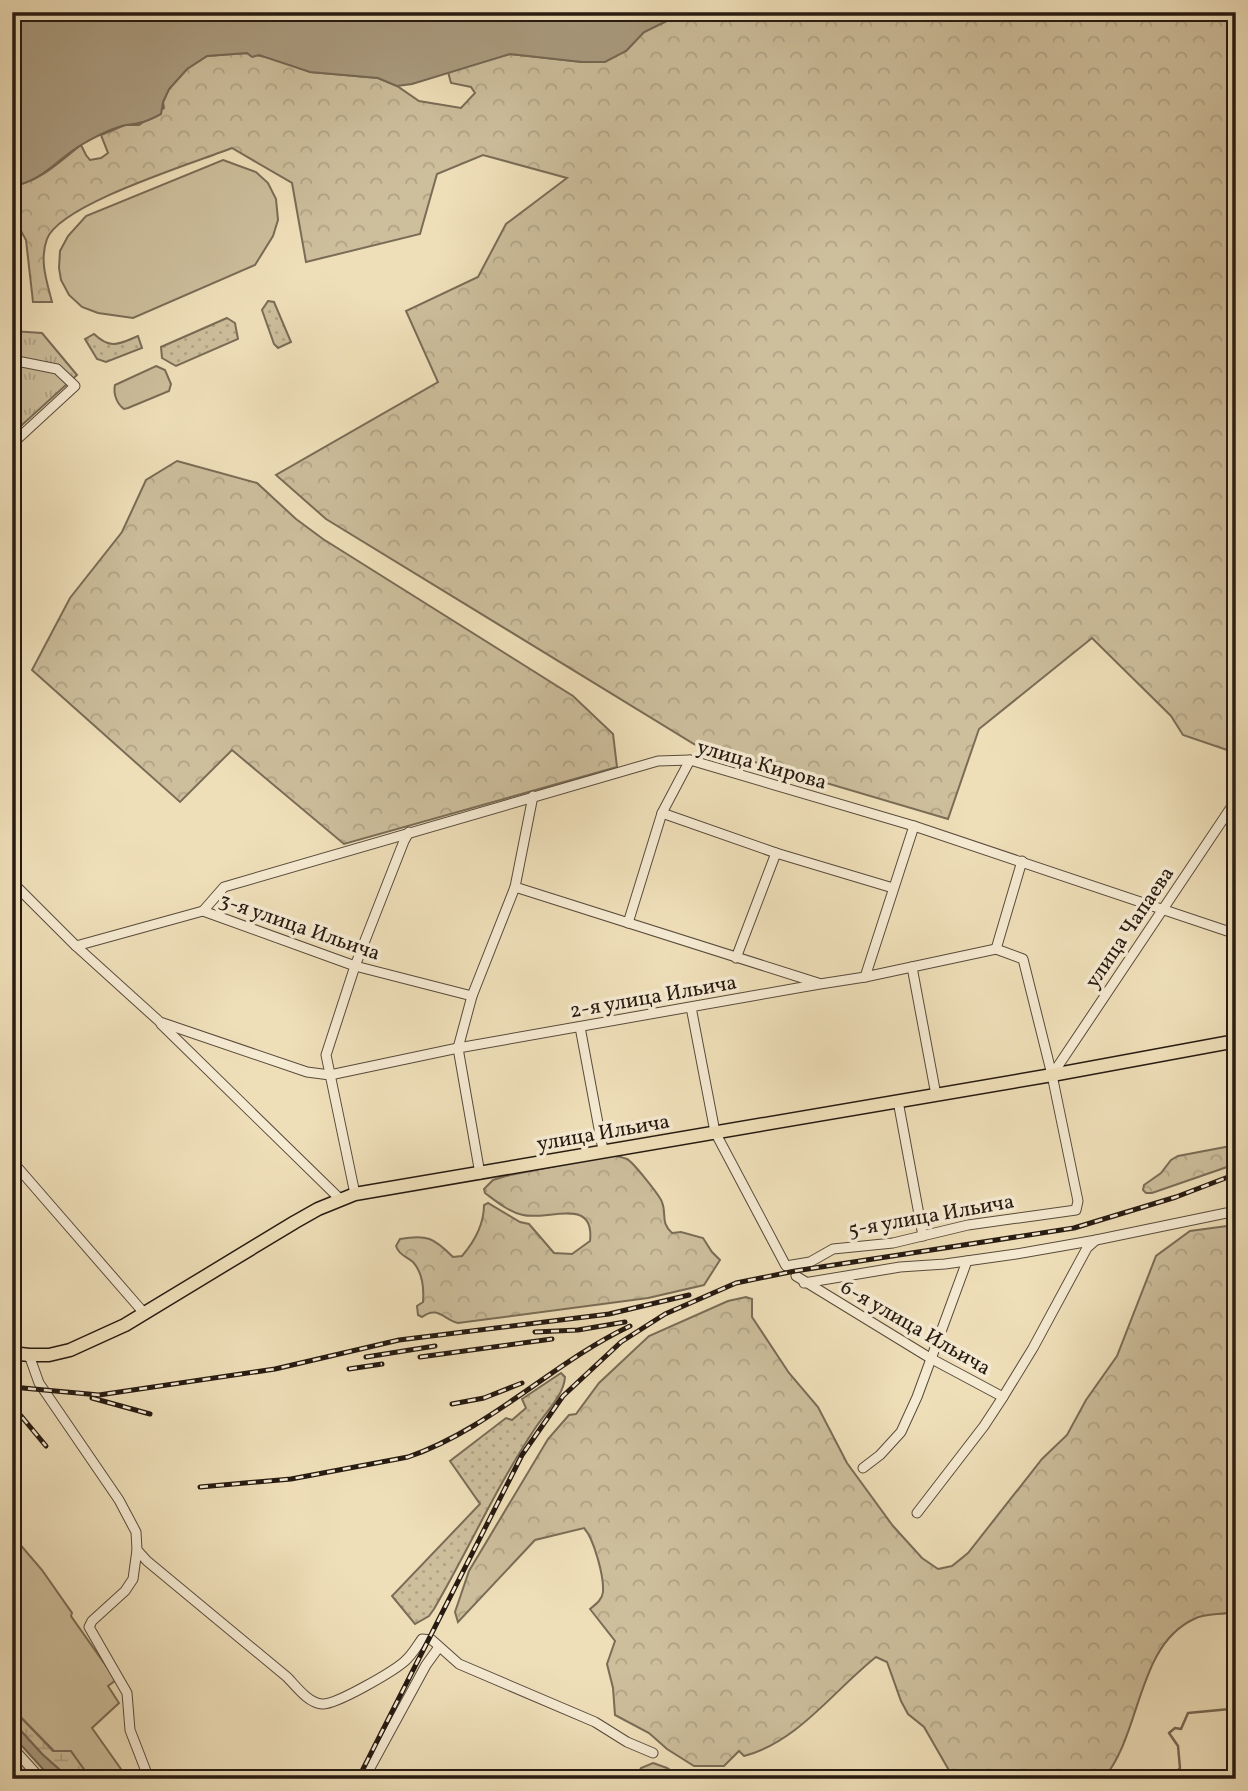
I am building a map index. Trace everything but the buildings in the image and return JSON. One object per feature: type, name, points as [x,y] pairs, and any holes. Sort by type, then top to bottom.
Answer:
[{"type":"main road","name":"улица Ильича","points":[[12,1353],[49,1355],[70,1350],[125,1325],[295,1222],[355,1194],[1236,1041]]},
{"type":"street","points":[[12,360],[57,369],[75,386],[12,444]]},
{"type":"street","points":[[628,923],[662,813],[690,760]]},
{"type":"street","name":"улица Кирова","points":[[203,911],[224,887],[658,761],[690,760],[914,826],[1236,934]]},
{"type":"street","points":[[480,1174],[458,1048],[472,996],[515,887],[533,796]]},
{"type":"street","name":"улица Чапаева","points":[[1052,1075],[1236,800]]},
{"type":"street","points":[[662,813],[776,853],[893,888]]},
{"type":"street","points":[[865,977],[914,826]]},
{"type":"street","points":[[355,1194],[326,1055],[355,966],[404,841],[410,832]]},
{"type":"street","points":[[736,958],[776,853]]},
{"type":"street","points":[[1021,862],[996,949],[1023,959],[1052,1075]]},
{"type":"street","name":"2-я улица Ильича","points":[[12,882],[76,946],[160,1022],[307,1072],[330,1075],[458,1048],[865,977],[996,949]]},
{"type":"street","points":[[515,887],[820,984]]},
{"type":"street","name":"3-я улица Ильича","points":[[76,946],[203,911],[355,966],[472,996]]},
{"type":"street","points":[[912,967],[936,1095]]},
{"type":"street","points":[[691,1007],[715,1132]]},
{"type":"street","points":[[160,1022],[340,1199]]},
{"type":"street","points":[[580,1027],[603,1150]]},
{"type":"street","name":"5-я улица Ильича","points":[[715,1132],[786,1266],[810,1262],[833,1249],[893,1243],[968,1225],[1076,1210],[1078,1201],[1052,1075]]},
{"type":"street","points":[[898,1101],[923,1236]]},
{"type":"street","points":[[12,1161],[144,1313]]},
{"type":"street","points":[[863,1468],[880,1455],[901,1432],[917,1397],[967,1261],[1096,1240],[1236,1211]]},
{"type":"street","points":[[1003,1397],[1087,1248],[1096,1240]]},
{"type":"street","name":"6-я улица Ильича","points":[[917,1513],[1003,1397],[930,1358],[800,1279],[967,1261]]},
{"type":"street","points":[[29,1355],[38,1383],[119,1500],[136,1532],[137,1550],[133,1578],[125,1591],[92,1621],[89,1627],[127,1693],[130,1730],[149,1779]]},
{"type":"street","points":[[137,1550],[287,1677],[308,1698],[321,1704],[334,1701],[370,1684],[405,1662],[422,1639],[432,1640],[459,1664],[595,1722],[627,1742],[653,1753]]},
{"type":"street","points":[[363,1779],[426,1665],[439,1647]]},
{"type":"street","points":[[12,1746],[41,1779]]},
{"type":"green space","points":[[685,12],[1236,12],[1236,753],[1183,735],[1171,716],[1092,638],[979,729],[948,819],[694,744],[326,519],[276,475],[438,382],[406,311],[478,277],[506,224],[567,178],[483,155],[437,174],[420,234],[306,262],[292,183],[232,148],[130,186],[76,212],[57,226],[47,239],[44,255],[52,302],[33,302],[26,240],[12,215],[12,186],[41,175],[81,145],[90,160],[101,158],[108,153],[101,135],[125,125],[139,125],[164,108],[163,102],[169,89],[187,69],[207,56],[247,53],[279,60],[310,72],[378,78],[397,86],[419,101],[461,108],[475,93],[471,87],[451,83],[448,72],[510,54],[582,62],[626,51],[644,32]]},
{"type":"green space","points":[[223,160],[256,172],[268,183],[276,199],[278,220],[273,236],[255,265],[133,318],[98,313],[82,307],[69,295],[61,280],[60,251],[68,236],[86,216]]},
{"type":"green space","points":[[268,301],[274,302],[291,342],[278,348],[274,344],[262,310]]},
{"type":"green space","points":[[227,318],[235,323],[238,339],[176,366],[162,358],[161,347]]},
{"type":"green space","points":[[12,331],[42,333],[77,375],[12,434]]},
{"type":"green space","points":[[94,334],[110,344],[138,336],[142,348],[106,362],[97,359],[85,339]]},
{"type":"green space","points":[[156,366],[165,370],[171,384],[169,391],[124,409],[116,398],[115,385]]},
{"type":"green space","points":[[177,461],[257,483],[296,519],[323,539],[573,696],[613,734],[617,767],[344,844],[232,750],[180,802],[32,670],[70,598],[122,532],[146,480]]},
{"type":"green space","points":[[1236,1145],[1236,1159],[1227,1167],[1152,1193],[1143,1190],[1144,1185],[1178,1156]]},
{"type":"green space","points":[[611,1155],[627,1159],[652,1187],[662,1202],[665,1222],[672,1233],[681,1232],[703,1238],[720,1260],[704,1285],[648,1298],[458,1323],[432,1312],[422,1317],[418,1315],[417,1306],[423,1302],[422,1281],[413,1262],[397,1249],[400,1239],[424,1237],[440,1245],[453,1257],[462,1256],[477,1232],[484,1205],[488,1203],[520,1222],[529,1224],[554,1253],[572,1254],[590,1241],[590,1227],[585,1219],[568,1213],[533,1216],[518,1214],[494,1200],[484,1189],[493,1180],[506,1176]]},
{"type":"green space","points":[[1236,1227],[1236,1611],[1194,1619],[1175,1632],[1161,1649],[1141,1692],[1126,1739],[1103,1779],[954,1779],[924,1727],[908,1714],[887,1662],[876,1657],[814,1714],[782,1739],[744,1756],[739,1751],[724,1766],[694,1766],[667,1749],[649,1733],[615,1715],[613,1688],[607,1664],[615,1641],[590,1609],[601,1597],[603,1585],[595,1549],[584,1528],[535,1540],[458,1622],[455,1612],[469,1571],[548,1439],[569,1415],[576,1414],[599,1383],[649,1336],[728,1301],[746,1297],[752,1299],[752,1317],[789,1373],[818,1407],[847,1463],[893,1526],[922,1558],[938,1569],[952,1566],[968,1553],[1042,1459],[1067,1435],[1086,1400],[1117,1356],[1156,1256],[1190,1231]]},
{"type":"green space","points":[[561,1373],[565,1377],[558,1397],[509,1471],[434,1609],[429,1616],[415,1624],[392,1596],[480,1504],[450,1461],[506,1418],[512,1420],[526,1408],[522,1399]]},
{"type":"green space","points":[[12,1535],[42,1570],[116,1680],[108,1686],[119,1703],[92,1728],[128,1779],[91,1779],[71,1751],[54,1751],[12,1708]]},
{"type":"green space","points":[[12,1708],[53,1751],[71,1751],[91,1779],[70,1779],[42,1754],[12,1721]]},
{"type":"green space","points":[[12,1752],[36,1779],[12,1779]]},
{"type":"green space","points":[[653,1763],[684,1779],[635,1779],[641,1768]]},
{"type":"shaded area","points":[[12,12],[685,12],[644,32],[626,51],[605,62],[510,54],[412,84],[397,86],[378,78],[310,72],[259,55],[252,57],[247,53],[207,56],[187,69],[169,89],[161,114],[144,122],[121,126],[86,142],[41,175],[12,186]]},
{"type":"shaded area","points":[[12,1721],[42,1754],[70,1779],[52,1779],[12,1735]]},
{"type":"waterway","points":[[1170,1779],[1180,1768],[1178,1746],[1169,1733],[1175,1728],[1181,1729],[1188,1713],[1230,1709],[1236,1696]]},
{"type":"railway","points":[[358,1779],[522,1455],[563,1396],[621,1342],[665,1314],[736,1283],[795,1271],[1074,1228],[1176,1197],[1236,1174]]},
{"type":"railway","points":[[12,1387],[99,1395],[275,1369],[399,1340],[609,1314],[689,1295]]},
{"type":"railway","points":[[535,1332],[578,1330],[625,1322]]},
{"type":"railway","points":[[200,1487],[291,1479],[408,1457],[466,1430],[574,1358],[630,1326]]},
{"type":"railway","points":[[420,1357],[552,1339]]},
{"type":"railway","points":[[366,1357],[435,1346]]},
{"type":"railway","points":[[349,1369],[382,1364]]},
{"type":"railway","points":[[452,1404],[484,1398],[522,1383]]},
{"type":"railway","points":[[92,1398],[150,1414]]},
{"type":"railway","points":[[12,1405],[46,1446]]}]
